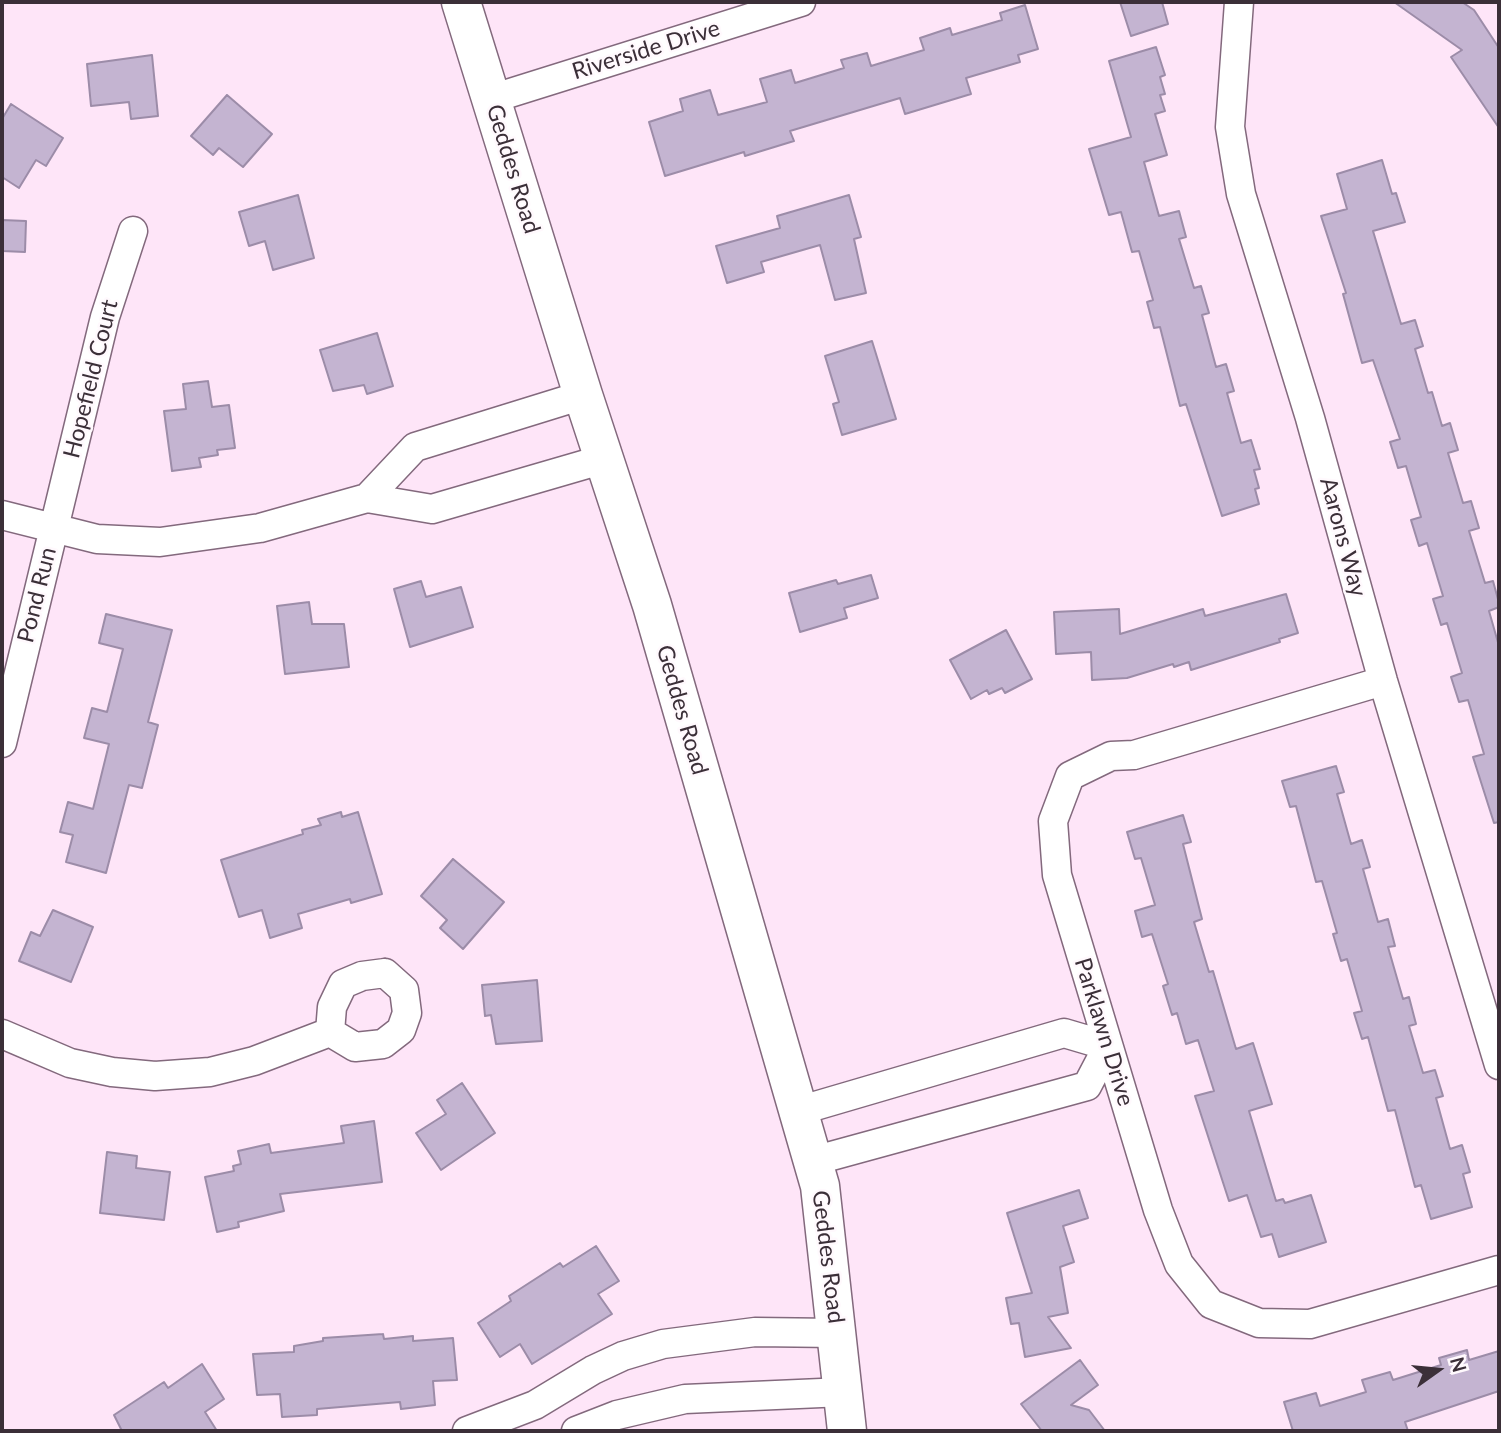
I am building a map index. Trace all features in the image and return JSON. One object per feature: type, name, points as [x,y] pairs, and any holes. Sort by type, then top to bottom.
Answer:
[{"type":"main road","name":"Geddes Road","points":[[461,2],[583,395],[652,605],[820,1186],[847,1431]]},
{"type":"street","name":"Riverside Drive","points":[[491,99],[801,2]]},
{"type":"street","name":"Aarons Way","points":[[1239,2],[1230,127],[1241,194],[1310,418],[1383,681],[1499,1065]]},
{"type":"street","name":"Hopefield Court","points":[[53,529],[105,317],[132,231]]},
{"type":"street","points":[[367,498],[415,447],[583,395]]},
{"type":"street","points":[[2,515],[97,539],[172,541],[260,528],[367,498],[432,509],[604,458]]},
{"type":"street","name":"Pond Run","points":[[2,743],[53,529]]},
{"type":"street","name":"Parklawn Drive","points":[[1383,681],[1134,755],[1111,756],[1070,776],[1053,821],[1057,875],[1158,1210],[1179,1264],[1211,1304],[1259,1324],[1310,1324],[1499,1270]]},
{"type":"street","points":[[2,1034],[70,1063],[112,1072],[155,1076],[210,1072],[254,1061],[330,1032]]},
{"type":"street","points":[[798,1111],[1065,1033],[1108,1046],[1087,1086],[813,1161]]},
{"type":"street","points":[[467,1431],[535,1405],[593,1370],[623,1356],[663,1344],[755,1332],[837,1333]]},
{"type":"street","points":[[576,1431],[617,1415],[685,1399],[844,1392]]},
{"type":"building","points":[[1120,2],[1162,2],[1168,24],[1131,36]]},
{"type":"building","points":[[1394,2],[1462,2],[1474,10],[1499,48],[1499,128],[1451,57],[1462,50]]},
{"type":"building","points":[[1025,5],[1038,49],[1018,55],[1020,62],[966,78],[971,94],[905,114],[900,98],[790,131],[794,141],[745,156],[744,152],[665,176],[649,122],[683,111],[680,99],[710,90],[718,115],[767,102],[760,79],[791,70],[795,83],[844,68],[841,60],[867,53],[871,66],[924,50],[920,38],[950,28],[952,35],[1002,20],[1000,13]]},
{"type":"building","points":[[1156,47],[1165,75],[1160,77],[1165,94],[1160,95],[1165,111],[1155,114],[1167,155],[1144,162],[1159,216],[1179,211],[1186,237],[1179,239],[1194,288],[1201,286],[1209,313],[1202,315],[1216,367],[1226,364],[1234,391],[1227,393],[1241,443],[1251,440],[1260,469],[1254,470],[1259,488],[1255,489],[1259,504],[1222,516],[1186,404],[1180,406],[1160,327],[1154,328],[1147,302],[1153,300],[1139,251],[1132,252],[1121,212],[1109,215],[1089,149],[1131,137],[1109,61]]},
{"type":"building","points":[[152,55],[158,116],[131,119],[129,102],[91,106],[87,64]]},
{"type":"building","points":[[227,95],[272,134],[243,167],[219,148],[213,155],[191,136]]},
{"type":"building","points":[[11,104],[63,138],[46,166],[36,160],[19,188],[2,177],[2,119]]},
{"type":"building","points":[[1382,160],[1392,194],[1396,193],[1405,222],[1373,231],[1401,324],[1415,320],[1423,346],[1415,349],[1428,393],[1432,392],[1442,426],[1450,423],[1458,450],[1448,453],[1463,503],[1471,501],[1479,528],[1469,531],[1485,583],[1493,581],[1499,603],[1499,607],[1489,611],[1499,646],[1499,822],[1494,823],[1473,757],[1484,754],[1468,700],[1459,702],[1451,677],[1462,673],[1447,623],[1441,625],[1433,599],[1443,596],[1427,543],[1419,546],[1411,520],[1421,517],[1406,466],[1398,468],[1390,442],[1400,439],[1373,360],[1362,363],[1343,294],[1346,293],[1321,216],[1347,209],[1337,174]]},
{"type":"building","points":[[298,195],[314,258],[273,270],[265,241],[249,246],[239,212]]},
{"type":"building","points":[[849,195],[861,237],[854,239],[866,293],[835,300],[820,245],[761,262],[764,272],[727,283],[716,246],[780,228],[777,216]]},
{"type":"building","points":[[2,220],[26,221],[25,252],[2,251]]},
{"type":"building","points":[[377,333],[393,386],[367,394],[364,385],[333,391],[320,350]]},
{"type":"building","points":[[872,341],[896,419],[842,435],[833,404],[839,402],[825,356]]},
{"type":"building","points":[[208,381],[212,407],[229,405],[235,448],[217,450],[218,455],[199,458],[201,467],[172,471],[164,411],[186,409],[183,384]]},
{"type":"building","points":[[871,575],[878,598],[844,608],[847,618],[800,632],[789,593],[836,580],[838,584]]},
{"type":"building","points":[[421,581],[426,597],[461,587],[473,627],[410,647],[394,589]]},
{"type":"building","points":[[1286,594],[1298,633],[1279,639],[1280,642],[1191,670],[1189,662],[1127,678],[1092,680],[1091,652],[1056,654],[1054,612],[1119,609],[1120,634],[1203,609],[1205,616]]},
{"type":"building","points":[[309,602],[312,624],[344,624],[349,667],[285,674],[277,606]]},
{"type":"building","points":[[106,614],[172,630],[148,722],[158,725],[142,788],[129,785],[106,873],[66,862],[73,835],[60,832],[68,802],[93,809],[109,744],[84,738],[92,708],[107,712],[123,649],[99,643]]},
{"type":"building","points":[[1006,630],[1032,679],[1005,693],[1002,688],[989,694],[987,690],[971,699],[950,660]]},
{"type":"building","points":[[1336,766],[1344,792],[1337,794],[1351,844],[1362,840],[1370,867],[1363,869],[1378,922],[1388,919],[1395,946],[1388,947],[1403,999],[1409,997],[1416,1024],[1409,1026],[1423,1073],[1435,1070],[1443,1096],[1436,1098],[1450,1149],[1462,1145],[1470,1172],[1463,1174],[1472,1207],[1431,1219],[1421,1185],[1415,1187],[1395,1110],[1388,1111],[1368,1037],[1362,1039],[1354,1013],[1362,1011],[1347,959],[1341,961],[1333,934],[1337,933],[1322,881],[1316,882],[1296,806],[1290,807],[1282,781]]},
{"type":"building","points":[[341,812],[342,817],[358,812],[382,894],[351,903],[350,899],[298,914],[302,928],[270,938],[262,910],[239,917],[221,860],[303,834],[302,830],[321,825],[318,819]]},
{"type":"building","points":[[1183,815],[1191,842],[1183,844],[1202,919],[1194,922],[1209,972],[1213,971],[1236,1049],[1253,1043],[1272,1104],[1249,1111],[1276,1201],[1283,1199],[1285,1203],[1311,1195],[1326,1242],[1279,1257],[1272,1234],[1261,1237],[1247,1195],[1229,1201],[1195,1096],[1214,1091],[1198,1040],[1186,1044],[1177,1013],[1172,1015],[1163,986],[1168,984],[1152,934],[1142,937],[1135,911],[1155,905],[1141,858],[1135,859],[1127,832]]},
{"type":"building","points":[[453,859],[504,902],[463,949],[440,928],[447,920],[421,896]]},
{"type":"building","points":[[53,910],[93,927],[71,982],[19,961],[31,932],[40,936]]},
{"type":"building","points":[[537,980],[542,1041],[496,1044],[491,1015],[485,1016],[482,985]]},
{"type":"building","points":[[462,1083],[495,1133],[441,1170],[416,1133],[446,1114],[437,1100]]},
{"type":"building","points":[[374,1121],[382,1182],[280,1194],[284,1211],[238,1222],[239,1227],[217,1232],[205,1177],[234,1171],[233,1166],[241,1164],[238,1151],[269,1144],[271,1153],[344,1143],[341,1126]]},
{"type":"building","points":[[107,1152],[137,1156],[136,1168],[170,1172],[164,1220],[100,1213]]},
{"type":"building","points":[[1079,1190],[1088,1218],[1063,1226],[1074,1262],[1060,1267],[1068,1313],[1048,1317],[1071,1348],[1025,1357],[1019,1323],[1011,1324],[1006,1298],[1032,1293],[1007,1213]]},
{"type":"building","points":[[596,1246],[619,1281],[598,1294],[612,1314],[532,1364],[520,1344],[500,1357],[478,1323],[511,1301],[509,1296],[560,1263],[563,1267]]},
{"type":"building","points":[[383,1334],[384,1339],[413,1336],[413,1341],[453,1338],[457,1380],[433,1381],[435,1405],[401,1409],[400,1402],[317,1409],[317,1415],[282,1417],[280,1394],[257,1395],[253,1354],[294,1352],[294,1346],[323,1341],[323,1338]]},
{"type":"building","points":[[1467,1350],[1469,1360],[1499,1351],[1499,1391],[1405,1422],[1408,1431],[1293,1431],[1284,1402],[1316,1393],[1320,1406],[1366,1392],[1362,1380],[1390,1372],[1393,1380],[1441,1365],[1439,1358]]},
{"type":"building","points":[[1080,1360],[1098,1385],[1071,1405],[1089,1410],[1105,1431],[1042,1431],[1021,1404]]},
{"type":"building","points":[[202,1364],[224,1399],[205,1412],[217,1431],[122,1431],[114,1415],[164,1382],[168,1388]]}]
